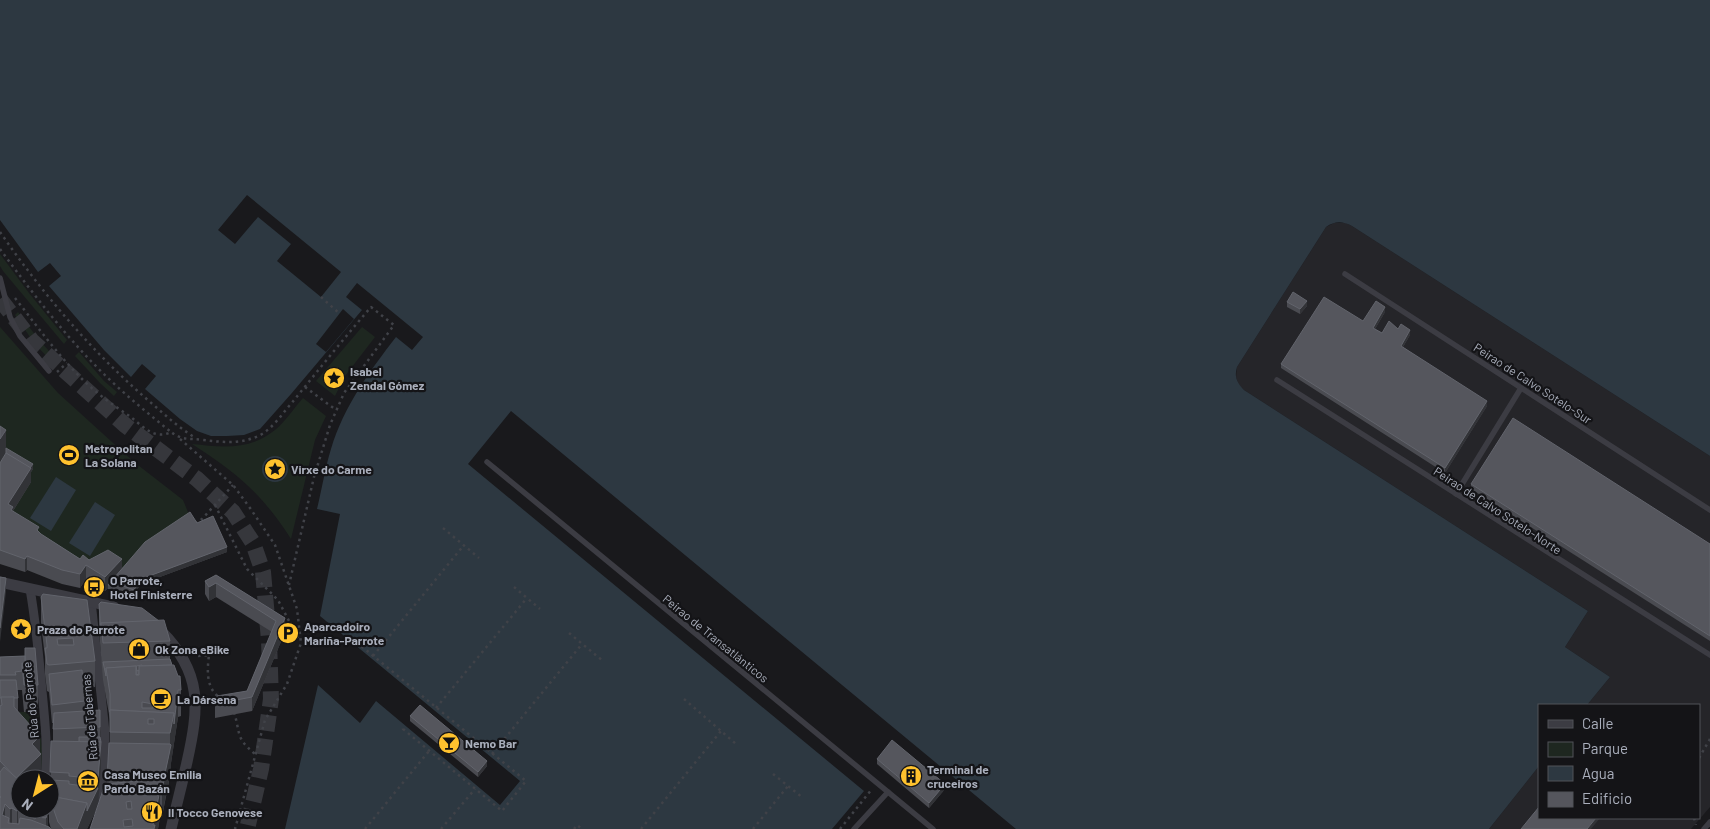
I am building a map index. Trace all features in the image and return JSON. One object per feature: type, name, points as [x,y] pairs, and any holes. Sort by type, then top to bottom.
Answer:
[{"type":"street","points":[[0,582],[91,601],[128,612]]},
{"type":"street","name":"Rúa do Parrote","points":[[30,589],[40,667],[52,736],[46,769]]},
{"type":"street","name":"Rúa de Tabernas","points":[[91,601],[105,732],[102,807]]},
{"type":"street","points":[[154,626],[172,642],[187,666],[192,679],[196,706],[193,733],[171,829]]},
{"type":"street","points":[[30,667],[40,667]]},
{"type":"street","points":[[95,733],[105,732]]},
{"type":"lane","name":"Peirao de Calvo Sotelo-Sur","points":[[1345,274],[1710,510]]},
{"type":"lane","points":[[0,278],[10,317],[20,336],[49,371]]},
{"type":"lane","name":"Peirao de Calvo Sotelo-Norte","points":[[1277,380],[1710,655]]},
{"type":"lane","points":[[1456,494],[1521,388]]},
{"type":"lane","name":"Peirao de Transatlánticos","points":[[487,462],[933,829]]},
{"type":"lane","points":[[854,829],[888,792]]},
{"type":"lane","points":[[1704,829],[1710,822]]},
{"type":"path","points":[[0,232],[48,298],[82,337],[129,383],[184,431],[195,438]]},
{"type":"path","points":[[0,249],[42,307],[77,347],[109,379],[233,485],[275,546],[297,609],[301,643],[287,684],[265,720],[236,829]]},
{"type":"path","points":[[11,292],[61,357],[83,380],[116,407],[153,433],[164,436],[171,432]]},
{"type":"path","points":[[321,296],[340,314]]},
{"type":"path","points":[[180,438],[220,442],[254,438],[263,433],[274,422],[371,307],[394,325],[344,393],[336,410],[314,477],[289,586]]},
{"type":"path","points":[[304,387],[336,410]]},
{"type":"path","points":[[194,523],[202,519],[233,485]]},
{"type":"path","points":[[215,505],[247,569],[278,600],[301,643]]},
{"type":"path","points":[[443,528],[479,558]]},
{"type":"path","points":[[373,656],[464,545]]},
{"type":"path","points":[[514,587],[540,609]]},
{"type":"path","points":[[117,595],[125,588]]},
{"type":"path","points":[[436,708],[527,598]]},
{"type":"path","points":[[569,632],[603,661]]},
{"type":"path","points":[[348,638],[350,636],[526,781],[502,812],[403,729],[405,726]]},
{"type":"path","points":[[492,754],[582,644]]},
{"type":"path","points":[[198,656],[209,655],[207,671],[210,686],[215,694],[224,701]]},
{"type":"path","points":[[684,699],[736,744]]},
{"type":"path","points":[[232,706],[238,736],[244,745],[256,755]]},
{"type":"path","points":[[641,829],[721,731]]},
{"type":"path","points":[[1700,756],[1710,739]]},
{"type":"path","points":[[365,829],[429,751]]},
{"type":"path","points":[[773,774],[803,798]]},
{"type":"path","points":[[840,829],[878,783]]},
{"type":"path","points":[[752,829],[788,786]]},
{"type":"path","points":[[441,829],[475,789]]},
{"type":"path","points":[[574,829],[577,825],[582,829]]},
{"type":"shaded area","points":[[1334,223],[1346,223],[1352,226],[1710,456],[1710,807],[1700,819],[1700,704],[1588,704],[1610,677],[1565,647],[1588,611],[1244,390],[1238,384],[1236,377],[1237,367],[1326,227]]},
{"type":"shaded area","points":[[1538,767],[1538,819],[1700,819],[1691,829],[1489,829]]},
{"type":"green space","points":[[0,254],[67,340],[64,344],[3,271],[0,266]]},
{"type":"green space","points":[[18,312],[39,340],[59,362],[55,365],[34,343],[15,315]]},
{"type":"green space","name":"Metropolitan La Solana","points":[[0,327],[58,393],[134,462],[183,500],[190,517],[122,573],[89,574],[8,518],[30,482],[0,449]]},
{"type":"green space","points":[[362,327],[375,337],[345,376],[335,396],[316,381]]},
{"type":"green space","points":[[79,352],[104,381],[117,392],[114,396],[75,356]]},
{"type":"green space","points":[[303,398],[326,416],[315,440],[291,539],[281,523],[248,486],[222,464],[192,444],[235,446],[265,437],[279,427]]},
{"type":"green space","points":[[13,712],[38,712],[43,755],[41,769],[40,769]]},
{"type":"water","points":[[0,0],[1710,0],[1710,456],[1352,226],[1339,222],[1329,225],[1237,367],[1236,377],[1238,382],[1244,390],[1588,611],[1565,647],[1610,677],[1588,704],[1538,704],[1538,767],[1489,829],[1016,829],[511,411],[468,464],[864,791],[832,829],[285,829],[318,685],[360,723],[376,701],[500,805],[520,781],[320,616],[340,514],[317,509],[336,433],[358,390],[396,337],[412,350],[423,337],[357,283],[346,297],[362,310],[260,429],[244,435],[211,436],[197,431],[180,419],[145,389],[156,376],[142,364],[131,377],[104,350],[49,286],[61,276],[50,263],[38,272],[0,220]]},
{"type":"water","points":[[275,456],[284,460],[288,469],[284,478],[275,482],[266,478],[262,469],[266,460]]},
{"type":"water","points":[[56,477],[76,490],[51,531],[30,518]]},
{"type":"water","points":[[95,502],[115,515],[90,556],[69,543]]},
{"type":"pier","points":[[247,195],[341,272],[321,297],[277,261],[291,244],[258,217],[235,244],[218,230]]},
{"type":"pier","points":[[343,309],[354,319],[326,352],[316,344]]},
{"type":"building","points":[[1293,292],[1307,301],[1300,309],[1287,302]]},
{"type":"building","points":[[1324,297],[1363,321],[1376,301],[1385,307],[1373,328],[1382,333],[1389,321],[1398,329],[1401,324],[1410,330],[1401,346],[1487,401],[1445,468],[1281,364]]},
{"type":"building","points":[[1513,418],[1710,544],[1710,636],[1471,484]]},
{"type":"building","points":[[0,426],[6,430],[0,439]]},
{"type":"building","points":[[6,448],[33,464],[30,468],[6,453]]},
{"type":"building","points":[[6,453],[31,468],[8,504],[13,507],[11,510],[39,527],[37,530],[41,534],[80,559],[83,555],[89,560],[108,550],[122,559],[105,577],[86,565],[80,574],[62,570],[27,556],[25,559],[0,550],[0,463]]},
{"type":"building","points":[[190,512],[197,523],[213,516],[227,547],[141,579],[134,590],[123,586],[108,585],[145,542]]},
{"type":"building","points":[[216,575],[285,618],[252,697],[215,704],[217,696],[247,691],[276,621],[216,583],[209,587],[205,581]]},
{"type":"building","points":[[0,577],[6,578],[0,628]]},
{"type":"building","points":[[43,594],[87,600],[95,661],[47,664],[45,648],[47,648],[47,645],[41,597]],"holes":[[[73,638],[74,645],[58,645],[57,639]]]},
{"type":"building","points":[[101,602],[142,608],[159,621],[101,623],[101,633],[99,604]]},
{"type":"building","points":[[164,620],[170,641],[103,643],[101,623]]},
{"type":"building","points":[[25,648],[35,648],[38,685],[24,685],[22,663],[25,663]]},
{"type":"building","points":[[25,656],[25,663],[22,663],[22,671],[15,672],[16,675],[0,675],[0,657]]},
{"type":"building","points":[[170,659],[172,665],[142,665],[106,668],[106,676],[103,662]]},
{"type":"building","points":[[174,665],[178,676],[180,676],[181,690],[178,690],[174,724],[174,713],[110,710],[110,694],[106,668],[136,666],[136,675],[139,675],[139,666]],"holes":[[[142,702],[153,704],[153,708],[142,708]]]},
{"type":"building","points":[[82,670],[83,681],[88,681],[88,687],[84,688],[85,701],[52,705],[49,674]]},
{"type":"building","points":[[0,680],[16,680],[18,698],[0,698]]},
{"type":"building","points":[[1,697],[14,697],[14,707],[40,736],[32,744],[41,754],[25,769],[10,769],[10,772],[0,761],[0,706],[2,705]]},
{"type":"building","points":[[420,705],[487,761],[478,772],[410,716]]},
{"type":"building","points":[[100,710],[100,727],[53,729],[54,713]]},
{"type":"building","points":[[110,710],[174,713],[170,733],[110,732]],"holes":[[[148,719],[154,719],[154,724],[148,724]]]},
{"type":"building","points":[[79,737],[100,737],[101,742],[79,742]]},
{"type":"building","name":"Terminal de cruceiros","points":[[892,740],[945,784],[929,803],[877,759]]},
{"type":"building","points":[[51,741],[101,742],[98,779],[69,776],[69,773],[60,773],[60,769],[50,769]]},
{"type":"building","points":[[109,743],[171,745],[163,778],[162,791],[160,790],[153,825],[155,825],[154,829],[90,829],[105,784],[149,780],[149,777],[107,779]],"holes":[[[131,801],[132,809],[127,809],[126,802]],[[132,819],[133,826],[124,827],[123,820]]]},
{"type":"building","points":[[4,767],[10,772],[10,809],[5,804],[2,815],[9,818],[8,823],[19,824],[20,819],[26,819],[51,829],[0,829],[0,772]]},
{"type":"building","points":[[60,781],[69,781],[69,784],[98,788],[87,811],[87,803],[60,798]]},
{"type":"building","points":[[60,798],[87,803],[77,829],[64,829],[57,819],[60,819]]},
{"type":"building","points":[[1538,808],[1538,819],[1595,819],[1587,829],[1521,829]]},
{"type":"tunnel","points":[[0,299],[32,341],[125,425],[197,479],[233,512],[253,543],[263,572],[269,640],[271,699],[261,769],[247,829]]},
{"type":"place","name":"Isabel Zendal Gómez","points":[[334,378]]},
{"type":"place","name":"Metropolitan La Solana","points":[[69,455]]},
{"type":"place","name":"Virxe do Carme","points":[[275,469]]},
{"type":"place","name":"O Parrote, Hotel Finisterre","points":[[94,587]]},
{"type":"place","name":"Praza do Parrote","points":[[21,629]]},
{"type":"place","name":"Aparcadoiro Mariña-Parrote","points":[[288,633]]},
{"type":"place","name":"Ok Zona eBike","points":[[139,649]]},
{"type":"place","name":"La Dársena","points":[[161,699]]},
{"type":"place","name":"Nemo Bar","points":[[449,743]]},
{"type":"place","name":"Terminal de cruceiros","points":[[911,776]]},
{"type":"place","name":"Casa Museo Emilia Pardo Bazán","points":[[88,781]]},
{"type":"place","name":"Il Tocco Genovese","points":[[152,812]]}]
